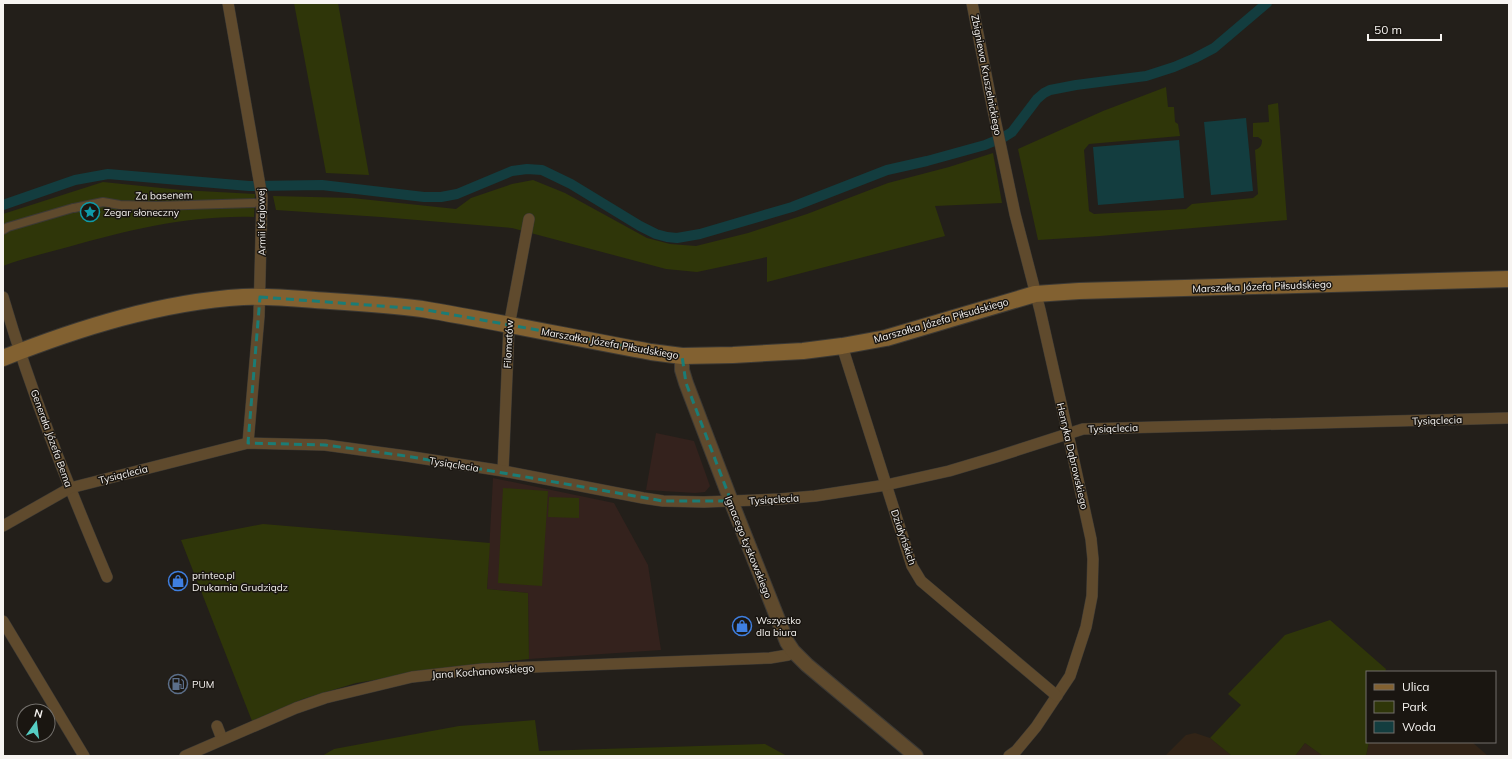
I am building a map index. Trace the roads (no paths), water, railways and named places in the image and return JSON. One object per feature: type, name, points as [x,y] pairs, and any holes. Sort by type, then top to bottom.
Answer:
[{"type":"main road","name":"Marszałka Józefa Piłsudskiego","points":[[3,358],[92,326],[140,314],[205,301],[260,297],[403,307],[660,354],[682,356],[803,351],[842,346],[886,338],[1035,294],[1509,279]]},
{"type":"street","name":"Armii Krajowej","points":[[228,3],[260,183],[258,200],[260,297],[248,442]]},
{"type":"street","name":"Zbigniewa Kruszelnickiego","points":[[972,3],[1001,147]]},
{"type":"street","name":"Henryka Dąbrowskiego","points":[[1001,147],[1015,214],[1068,434],[1091,539],[1093,559],[1092,596],[1086,628],[1070,676],[1036,727],[1013,754]]},
{"type":"street","name":"Za basenem","points":[[3,230],[8,227],[74,208],[104,202],[120,205],[156,206],[258,200]]},
{"type":"street","name":"Filomatów","points":[[504,471],[509,326],[529,219]]},
{"type":"street","name":"Generała Józefa Bema","points":[[3,297],[19,352],[70,488],[106,577]]},
{"type":"street","name":"Działyńskich","points":[[842,346],[912,566],[921,581],[1057,696]]},
{"type":"street","name":"Ignacego Łyskowskiego","points":[[682,356],[682,370],[686,383],[783,633],[793,651],[807,665],[916,756]]},
{"type":"street","name":"Tysiąclecia","points":[[3,526],[70,488],[248,442],[325,445],[504,471],[663,501],[731,501],[815,496],[886,485],[989,459],[1083,429],[1509,418]]},
{"type":"street","points":[[3,621],[84,756]]},
{"type":"street","name":"Jana Kochanowskiego","points":[[185,756],[275,716],[326,698],[412,677],[483,669],[770,658],[788,655],[793,651]]},
{"type":"street","points":[[217,726],[222,739]]},
{"type":"water","points":[[1246,118],[1253,191],[1211,195],[1204,122]]},
{"type":"water","points":[[1179,140],[1184,198],[1098,205],[1093,147]]},
{"type":"waterway","points":[[3,205],[75,180],[108,174],[249,186],[322,185],[424,197],[441,197],[457,194],[512,171],[527,169],[542,170],[571,184],[640,226],[656,234],[677,238],[700,234],[792,207],[887,170],[985,145],[1012,132],[1037,99],[1044,93],[1050,90],[1076,85],[1146,76],[1174,67],[1214,48],[1267,3]]},
{"type":"place","name":"Zegar słoneczny","points":[[90,212]]},
{"type":"place","name":"printeo.pl Drukarnia Grudziądz","points":[[178,581]]},
{"type":"place","name":"Wszystko dla biura","points":[[742,626]]},
{"type":"place","name":"PUM","points":[[178,684]]}]
